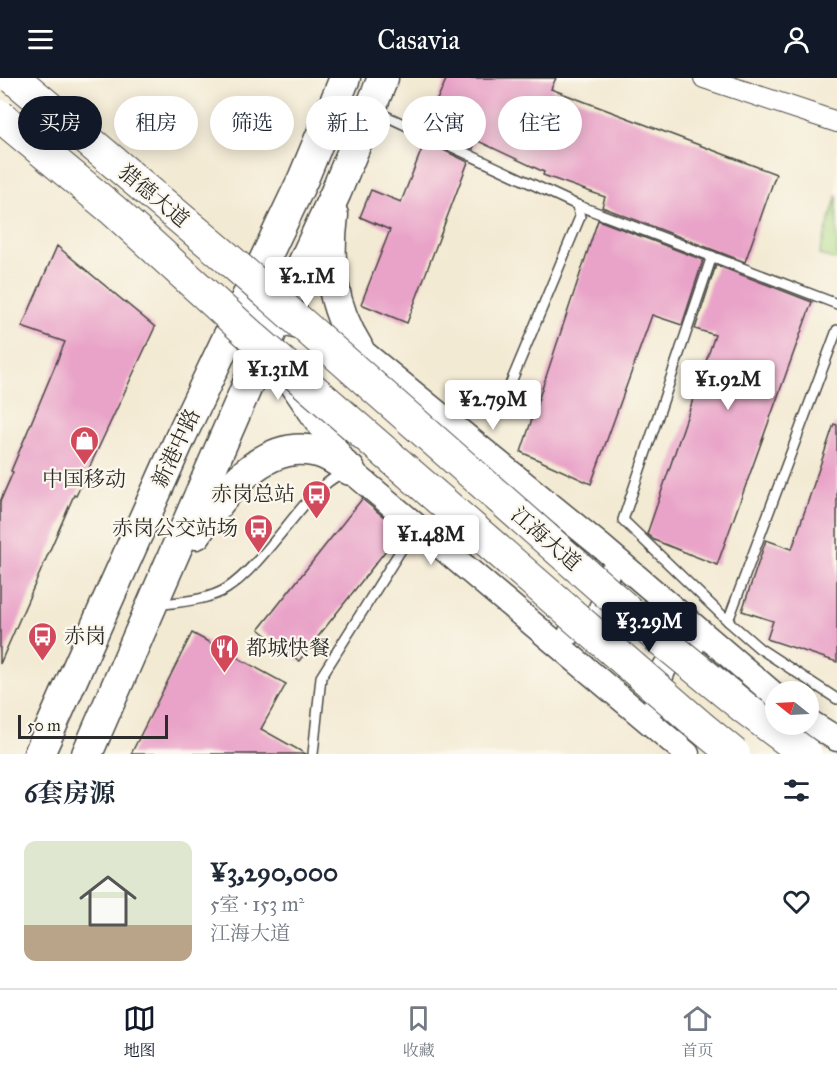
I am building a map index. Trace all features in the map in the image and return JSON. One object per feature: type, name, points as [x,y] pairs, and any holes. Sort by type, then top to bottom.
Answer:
[{"type":"highway","name":"猎德大道","points":[[14,78],[225,256],[259,320]]},
{"type":"highway","name":"猎德大道","points":[[0,116],[113,210],[259,320]]},
{"type":"highway","name":"江海大道","points":[[259,320],[691,718],[734,754]]},
{"type":"highway","name":"江海大道","points":[[259,320],[746,709],[806,754]]},
{"type":"main road","name":"新港中路","points":[[87,754],[219,451],[303,179],[345,78]]},
{"type":"main road","name":"新港中路","points":[[376,96],[383,78]]},
{"type":"main road","name":"新港中路","points":[[39,754],[182,434],[259,320],[336,192],[354,150]]},
{"type":"main road","points":[[303,179],[336,192],[330,269],[344,322],[358,348]]},
{"type":"main road","points":[[182,434],[219,451]]},
{"type":"main road","points":[[153,606],[198,531],[224,496],[248,471],[265,459],[284,451],[303,450],[318,452],[333,458],[350,470]]},
{"type":"street","points":[[704,78],[837,122]]},
{"type":"street","points":[[259,320],[358,348],[602,547],[765,686]]},
{"type":"street","points":[[259,320],[350,470],[687,754]]},
{"type":"street","points":[[540,630],[559,634],[571,633],[589,625],[599,614],[606,588],[606,561],[602,547]]},
{"type":"street","points":[[656,728],[660,677],[672,657],[699,645],[718,645]]},
{"type":"street","points":[[819,728],[837,739]]},
{"type":"lane","points":[[390,119],[577,205],[837,304]]},
{"type":"lane","points":[[509,387],[580,217],[577,205]]},
{"type":"lane","points":[[712,256],[624,520],[759,648],[837,699]]},
{"type":"lane","points":[[728,621],[837,330]]},
{"type":"lane","points":[[153,606],[203,598],[226,589],[245,573],[315,493],[337,475],[350,470]]},
{"type":"lane","points":[[313,754],[321,677],[416,526]]},
{"type":"green space","points":[[837,195],[837,260],[819,255]]},
{"type":"building","points":[[447,78],[556,78],[551,89],[570,96],[498,96],[498,150],[582,150],[582,101],[776,174],[745,262],[602,207],[605,197],[543,175],[544,172],[486,145],[486,96],[439,96]]},
{"type":"building","points":[[421,150],[443,150],[468,162],[407,323],[361,304],[390,230],[360,217],[371,190],[401,202]]},
{"type":"building","points":[[598,220],[703,260],[682,325],[652,315],[591,484],[521,452]]},
{"type":"building","points":[[57,246],[155,327],[76,496],[74,495],[0,664],[0,502],[65,342],[22,327]]},
{"type":"building","points":[[716,265],[812,302],[717,565],[654,540],[647,534],[715,335],[695,329]]},
{"type":"building","points":[[834,424],[837,425],[837,662],[767,639],[773,621],[742,611],[766,540],[792,549]]},
{"type":"building","points":[[362,499],[401,531],[299,661],[259,629]]},
{"type":"building","points":[[192,633],[286,684],[261,729],[306,754],[131,754]]},
{"type":"place","name":"中国移动","points":[[84,466]]},
{"type":"place","name":"赤岗总站","points":[[316,520]]},
{"type":"place","name":"赤岗公交站场","points":[[259,554]]},
{"type":"place","name":"赤岗","points":[[43,662]]},
{"type":"place","name":"都城快餐","points":[[225,674]]}]
